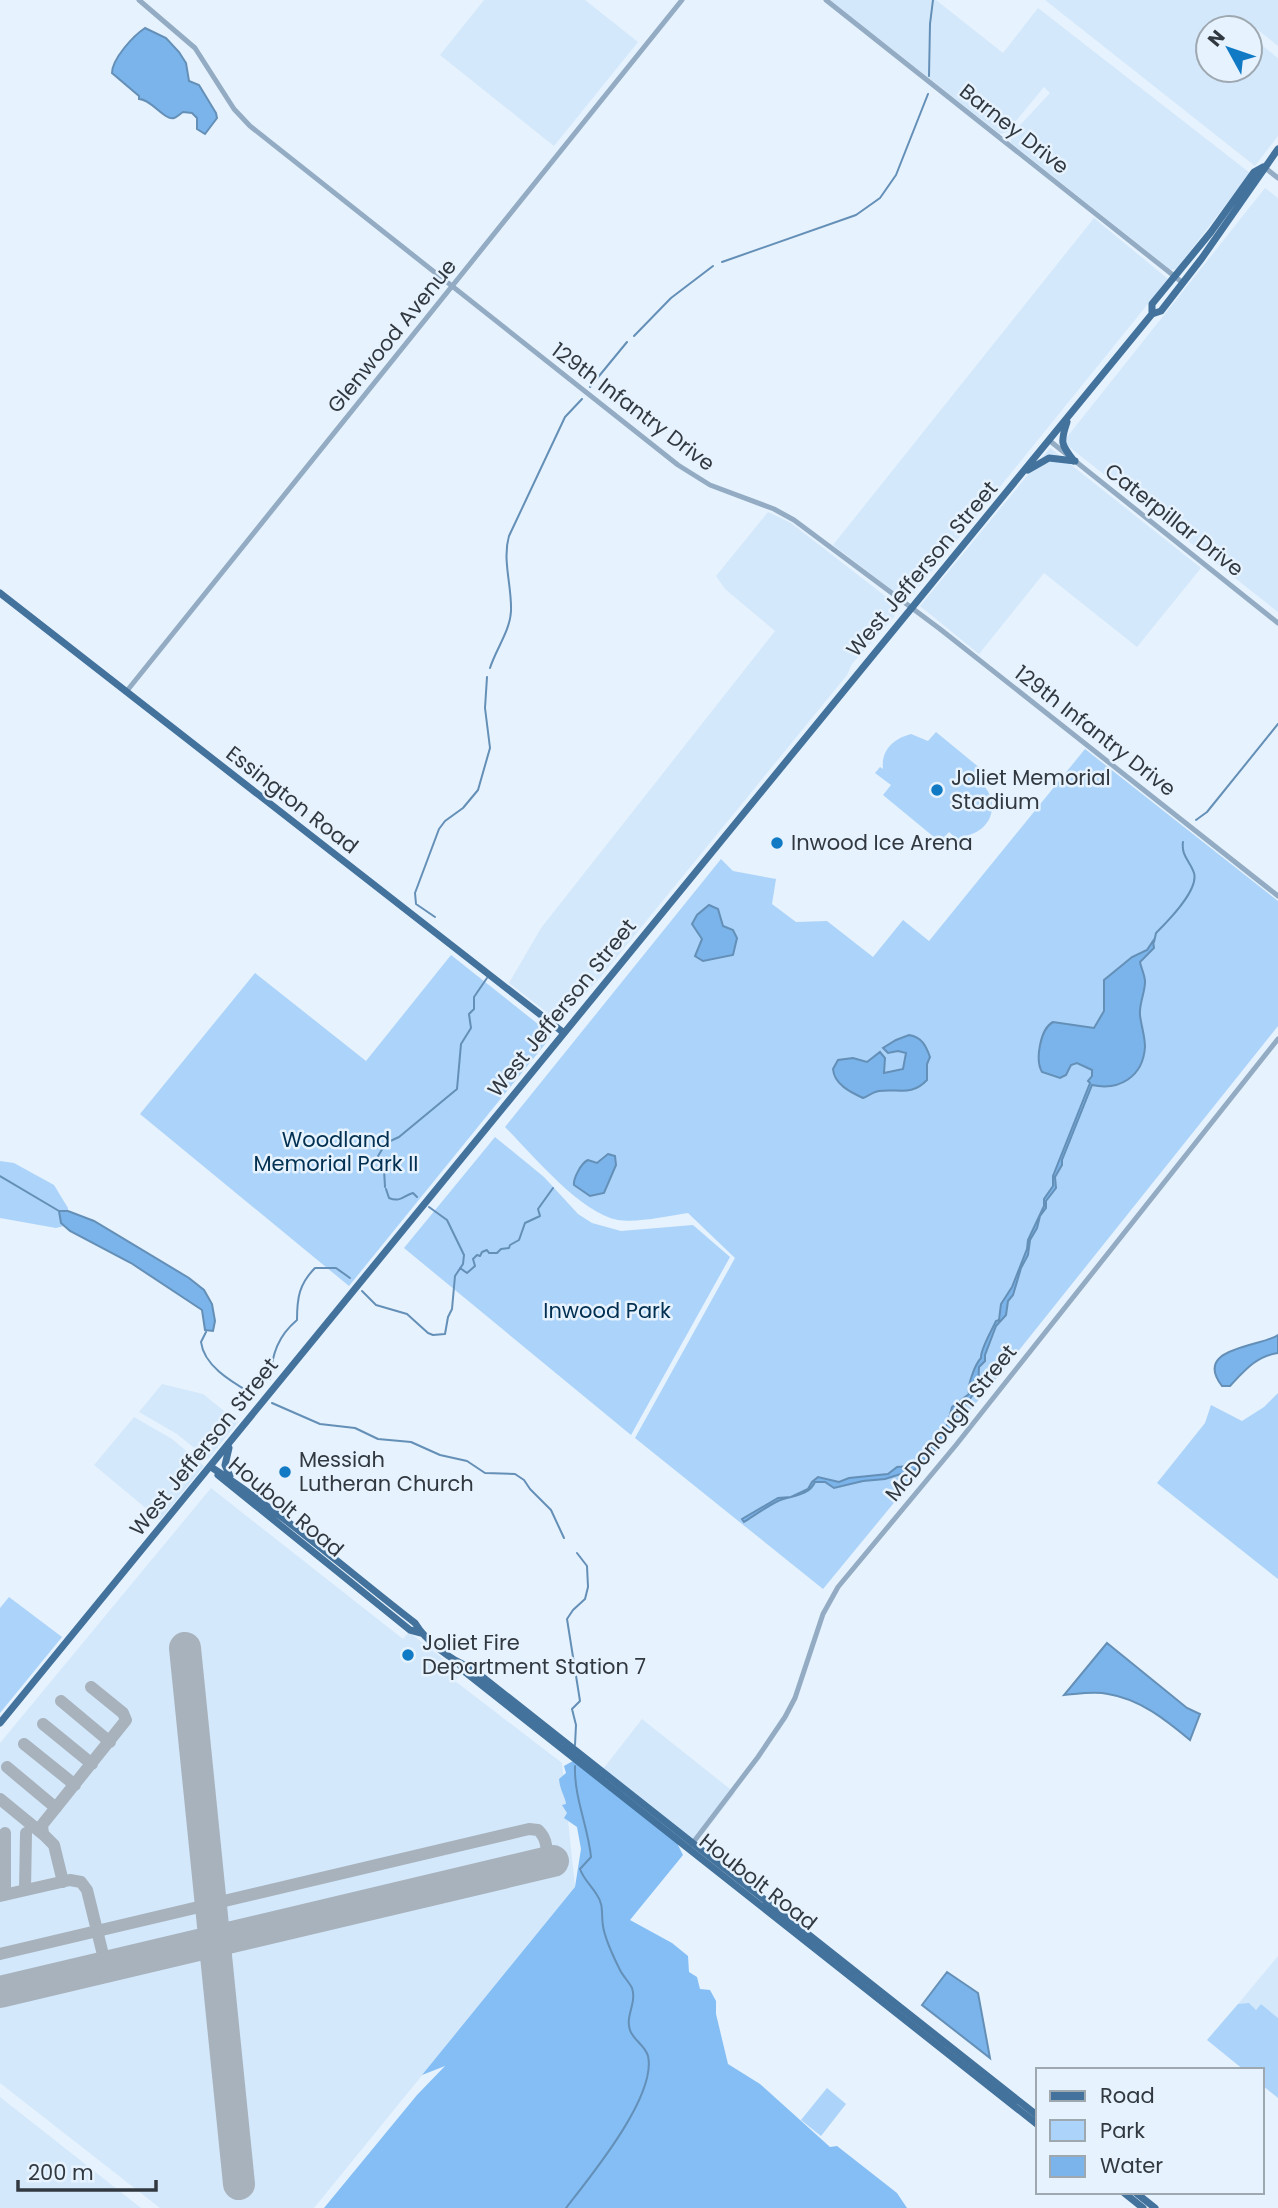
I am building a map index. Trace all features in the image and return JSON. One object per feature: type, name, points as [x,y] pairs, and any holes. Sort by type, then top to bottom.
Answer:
[{"type":"main road","name":"West Jefferson Street","points":[[0,1723],[1152,314],[1161,311],[1278,149]]},
{"type":"main road","name":"West Jefferson Street","points":[[1152,314],[1152,304],[1254,172],[1264,167]]},
{"type":"main road","points":[[1068,418],[1061,441],[1075,461]]},
{"type":"main road","points":[[1024,472],[1049,458],[1075,461]]},
{"type":"main road","name":"Essington Road","points":[[0,593],[564,1033]]},
{"type":"main road","points":[[230,1442],[226,1471],[238,1484]]},
{"type":"main road","name":"Houbolt Road","points":[[211,1467],[220,1478],[410,1630],[421,1633]]},
{"type":"main road","name":"Houbolt Road","points":[[211,1467],[238,1484],[415,1623],[421,1633],[459,1663],[470,1667],[1036,2123]]},
{"type":"main road","name":"Houbolt Road","points":[[690,1846],[1036,2114]]},
{"type":"main road","points":[[1126,2194],[1143,2208]]},
{"type":"main road","points":[[1137,2194],[1154,2208]]},
{"type":"street","name":"129th Infantry Drive","points":[[139,0],[195,48],[234,109],[250,126],[678,465],[710,485],[774,509],[794,520],[940,629],[1278,896]]},
{"type":"street","name":"Glenwood Avenue","points":[[126,692],[682,0]]},
{"type":"street","name":"Barney Drive","points":[[826,0],[1183,283]]},
{"type":"street","points":[[1264,167],[1278,178]]},
{"type":"street","name":"Caterpillar Drive","points":[[1050,441],[1278,623]]},
{"type":"street","name":"McDonough Street","points":[[690,1846],[785,1717],[795,1698],[823,1615],[838,1587],[956,1445],[1278,1039]]},
{"type":"shaded area","points":[[484,0],[585,0],[638,42],[554,146],[440,55]]},
{"type":"shaded area","points":[[830,0],[936,0],[1003,53],[1038,8],[1250,173],[1181,263],[1171,270],[1011,143],[1010,136],[1050,93],[1044,87],[1007,132],[1000,134]]},
{"type":"shaded area","points":[[1045,0],[1278,0],[1278,46],[1264,35],[1264,14],[1194,14],[1194,84],[1264,84],[1264,47],[1278,58],[1278,136],[1255,166]]},
{"type":"shaded area","points":[[1265,188],[1278,198],[1278,612],[1063,442]]},
{"type":"shaded area","points":[[1094,218],[1168,279],[914,593],[906,596],[896,593],[833,545]]},
{"type":"shaded area","points":[[1050,448],[1201,568],[1137,647],[1044,573],[979,654],[920,606]]},
{"type":"shaded area","points":[[768,512],[791,523],[889,599],[895,610],[894,617],[852,664],[847,675],[598,980],[558,1021],[509,983],[541,928],[775,631],[725,589],[716,576]]},
{"type":"shaded area","points":[[162,1384],[203,1394],[238,1422],[208,1459],[177,1434],[139,1412]]},
{"type":"shaded area","points":[[134,1417],[172,1439],[204,1466],[160,1520],[94,1465]]},
{"type":"shaded area","points":[[211,1488],[403,1639],[409,1632],[461,1673],[455,1681],[562,1763],[575,1887],[595,1919],[507,1971],[314,2208],[160,2208],[0,2083],[0,1743]]},
{"type":"shaded area","points":[[642,1719],[735,1793],[696,1843],[603,1769]]},
{"type":"shaded area","points":[[573,1761],[677,1843],[683,1855],[630,1920],[672,1943],[688,1956],[689,1972],[697,1977],[700,1989],[710,1990],[716,2001],[716,2014],[728,2064],[760,2084],[830,2147],[837,2146],[897,2193],[907,2208],[324,2208],[417,2095],[445,2066],[422,2075],[575,1887],[581,1849],[577,1827],[564,1818],[567,1813],[562,1805],[566,1804],[559,1779],[566,1773],[564,1766]]},
{"type":"shaded area","points":[[1278,1956],[1278,2018],[1261,2004],[1256,2010],[1238,2004]]},
{"type":"shaded area","points":[[0,2097],[141,2208],[0,2208]]},
{"type":"green space","name":"Joliet Memorial Stadium","points":[[936,732],[992,778],[985,787],[992,802],[990,817],[981,829],[965,836],[967,839],[963,844],[949,832],[940,842],[883,795],[891,785],[875,773],[880,767],[883,769],[886,751],[894,742],[911,734],[928,741]]},
{"type":"green space","points":[[1085,749],[1278,901],[1278,1026],[1004,1369],[823,1589],[635,1438],[735,1258],[688,1213],[634,1221],[603,1215],[557,1181],[505,1127],[721,859],[733,871],[776,879],[772,904],[796,922],[827,921],[873,957],[903,920],[929,941]]},
{"type":"green space","name":"Woodland Memorial Park II","points":[[451,955],[548,1032],[550,1038],[349,1286],[140,1114],[255,973],[366,1061]]},
{"type":"green space","name":"Inwood Park","points":[[495,1137],[544,1177],[578,1214],[592,1223],[621,1231],[693,1225],[730,1257],[631,1435],[404,1248]]},
{"type":"green space","points":[[0,1161],[14,1163],[54,1185],[68,1208],[68,1211],[62,1211],[60,1220],[64,1226],[56,1228],[0,1218]]},
{"type":"green space","points":[[1278,1393],[1278,1579],[1157,1483],[1205,1423],[1211,1405],[1242,1421],[1264,1407]]},
{"type":"green space","points":[[9,1597],[62,1637],[0,1713],[0,1608]]},
{"type":"green space","points":[[1249,2003],[1256,2010],[1261,2004],[1278,2018],[1278,2098],[1264,2087],[1264,2068],[1242,2068],[1207,2040],[1238,2004]]},
{"type":"green space","points":[[827,2088],[846,2104],[821,2136],[801,2120]]},
{"type":"water","points":[[145,28],[166,38],[179,52],[186,63],[189,81],[199,85],[216,113],[217,118],[205,134],[197,129],[197,118],[192,113],[183,112],[174,118],[166,116],[148,102],[139,99],[139,96],[112,73],[115,61],[124,48]]},
{"type":"water","points":[[709,905],[718,909],[723,926],[733,930],[737,938],[733,955],[703,961],[695,956],[702,939],[692,924],[697,915]]},
{"type":"water","points":[[1153,941],[1154,948],[1140,962],[1145,982],[1140,1011],[1145,1047],[1140,1066],[1128,1080],[1120,1084],[1092,1085],[1055,1177],[1056,1188],[1046,1201],[1046,1208],[1030,1240],[1028,1255],[1013,1295],[1008,1301],[1006,1315],[996,1326],[985,1361],[979,1367],[974,1392],[962,1407],[956,1410],[956,1426],[917,1469],[885,1479],[834,1488],[825,1482],[815,1482],[812,1487],[804,1493],[791,1497],[808,1489],[818,1477],[839,1482],[849,1478],[888,1474],[897,1467],[911,1466],[938,1439],[948,1423],[952,1407],[969,1394],[974,1370],[996,1321],[999,1320],[1001,1304],[1012,1287],[1028,1240],[1044,1206],[1044,1199],[1053,1186],[1053,1176],[1092,1076],[1092,1070],[1077,1063],[1071,1065],[1066,1075],[1060,1078],[1042,1072],[1039,1060],[1042,1038],[1053,1022],[1094,1028],[1104,1011],[1104,980],[1132,957],[1147,950]]},
{"type":"water","points":[[909,1035],[923,1043],[930,1057],[927,1080],[921,1085],[910,1090],[879,1091],[863,1098],[836,1079],[833,1069],[838,1060],[853,1058],[867,1062],[880,1052],[885,1058],[884,1073],[903,1069],[906,1053],[888,1053],[883,1048]]},
{"type":"water","points":[[608,1154],[615,1156],[616,1165],[604,1193],[590,1196],[574,1185],[578,1171],[585,1162],[588,1160],[597,1163]]},
{"type":"water","points":[[59,1211],[68,1211],[94,1221],[189,1278],[204,1290],[212,1304],[215,1321],[213,1331],[205,1330],[202,1310],[131,1263],[70,1231],[61,1223]]},
{"type":"water","points":[[1278,1335],[1278,1353],[1257,1361],[1230,1386],[1222,1386],[1215,1373],[1216,1363],[1222,1356],[1232,1350]]},
{"type":"water","points":[[791,1497],[774,1503],[744,1522],[742,1519],[778,1498]]},
{"type":"water","points":[[1107,1643],[1187,1708],[1200,1714],[1190,1740],[1162,1718],[1131,1700],[1103,1693],[1064,1695]]},
{"type":"water","points":[[947,1972],[978,1993],[990,2058],[922,2005]]},
{"type":"waterway","points":[[929,76],[933,0]]},
{"type":"waterway","points":[[722,262],[856,215],[880,198],[896,175],[928,94]]},
{"type":"waterway","points":[[634,336],[671,298],[713,266]]},
{"type":"waterway","points":[[590,387],[627,342]]},
{"type":"waterway","points":[[490,668],[510,618],[506,554],[509,536],[565,417],[582,399]]},
{"type":"waterway","points":[[435,917],[416,904],[415,893],[439,829],[463,808],[478,790],[490,748],[485,708],[487,677]]},
{"type":"waterway","points":[[1196,820],[1207,812],[1278,724]]},
{"type":"waterway","points":[[1154,942],[1156,933],[1192,888],[1194,873],[1183,851],[1183,842]]},
{"type":"waterway","points":[[385,1187],[384,1169],[378,1156],[386,1143],[399,1137],[457,1089],[461,1044],[471,1028],[469,1014],[474,1009],[474,997],[487,978]]},
{"type":"waterway","points":[[0,1176],[59,1211]]},
{"type":"waterway","points":[[460,1268],[467,1273],[475,1266],[473,1259],[477,1255],[480,1256],[487,1250],[489,1253],[497,1253],[519,1240],[525,1223],[540,1216],[538,1209],[553,1188]]},
{"type":"waterway","points":[[386,1189],[389,1198],[399,1199],[413,1193],[417,1197]]},
{"type":"waterway","points":[[362,1291],[376,1305],[407,1314],[428,1333],[445,1334],[452,1309],[455,1276],[463,1264],[464,1255],[447,1220],[429,1207]]},
{"type":"waterway","points":[[270,1379],[277,1346],[285,1332],[297,1320],[300,1292],[305,1280],[315,1268],[336,1268],[350,1278]]},
{"type":"waterway","points":[[206,1332],[201,1342],[203,1351],[214,1367],[254,1395]]},
{"type":"waterway","points":[[272,1403],[320,1424],[355,1428],[378,1439],[411,1442],[440,1455],[467,1461],[485,1473],[515,1474],[524,1480],[551,1510],[564,1538]]},
{"type":"waterway","points":[[575,1745],[576,1725],[572,1709],[580,1701],[567,1619],[585,1599],[588,1587],[587,1566],[577,1553]]},
{"type":"waterway","points":[[566,2208],[619,2135],[642,2092],[648,2073],[648,2056],[632,2034],[629,2025],[632,1988],[620,1970],[608,1942],[599,1899],[580,1869],[591,1857],[575,1766]]},
{"type":"taxiway","points":[[63,1882],[54,1845],[43,1834],[42,1825],[126,1720],[123,1713],[91,1687]]},
{"type":"taxiway","points":[[61,1701],[110,1742]]},
{"type":"taxiway","points":[[43,1724],[92,1764]]},
{"type":"taxiway","points":[[24,1744],[75,1785]]},
{"type":"taxiway","points":[[7,1767],[56,1808]]},
{"type":"taxiway","points":[[0,1799],[44,1835]]},
{"type":"taxiway","points":[[0,1954],[529,1829],[538,1830],[544,1837],[546,1863]]},
{"type":"taxiway","points":[[5,1833],[5,1895]]},
{"type":"taxiway","points":[[25,1890],[26,1833]]},
{"type":"taxiway","points":[[0,1896],[70,1880],[81,1882],[87,1890],[106,1967]]},
{"type":"runway","points":[[185,1648],[239,2184]]},
{"type":"runway","points":[[0,1992],[553,1861]]},
{"type":"place","name":"Joliet Memorial Stadium","points":[[937,790]]},
{"type":"place","name":"Inwood Ice Arena","points":[[777,843]]},
{"type":"place","name":"Messiah Lutheran Church","points":[[285,1472]]},
{"type":"place","name":"Joliet Fire Department Station 7","points":[[408,1655]]}]
